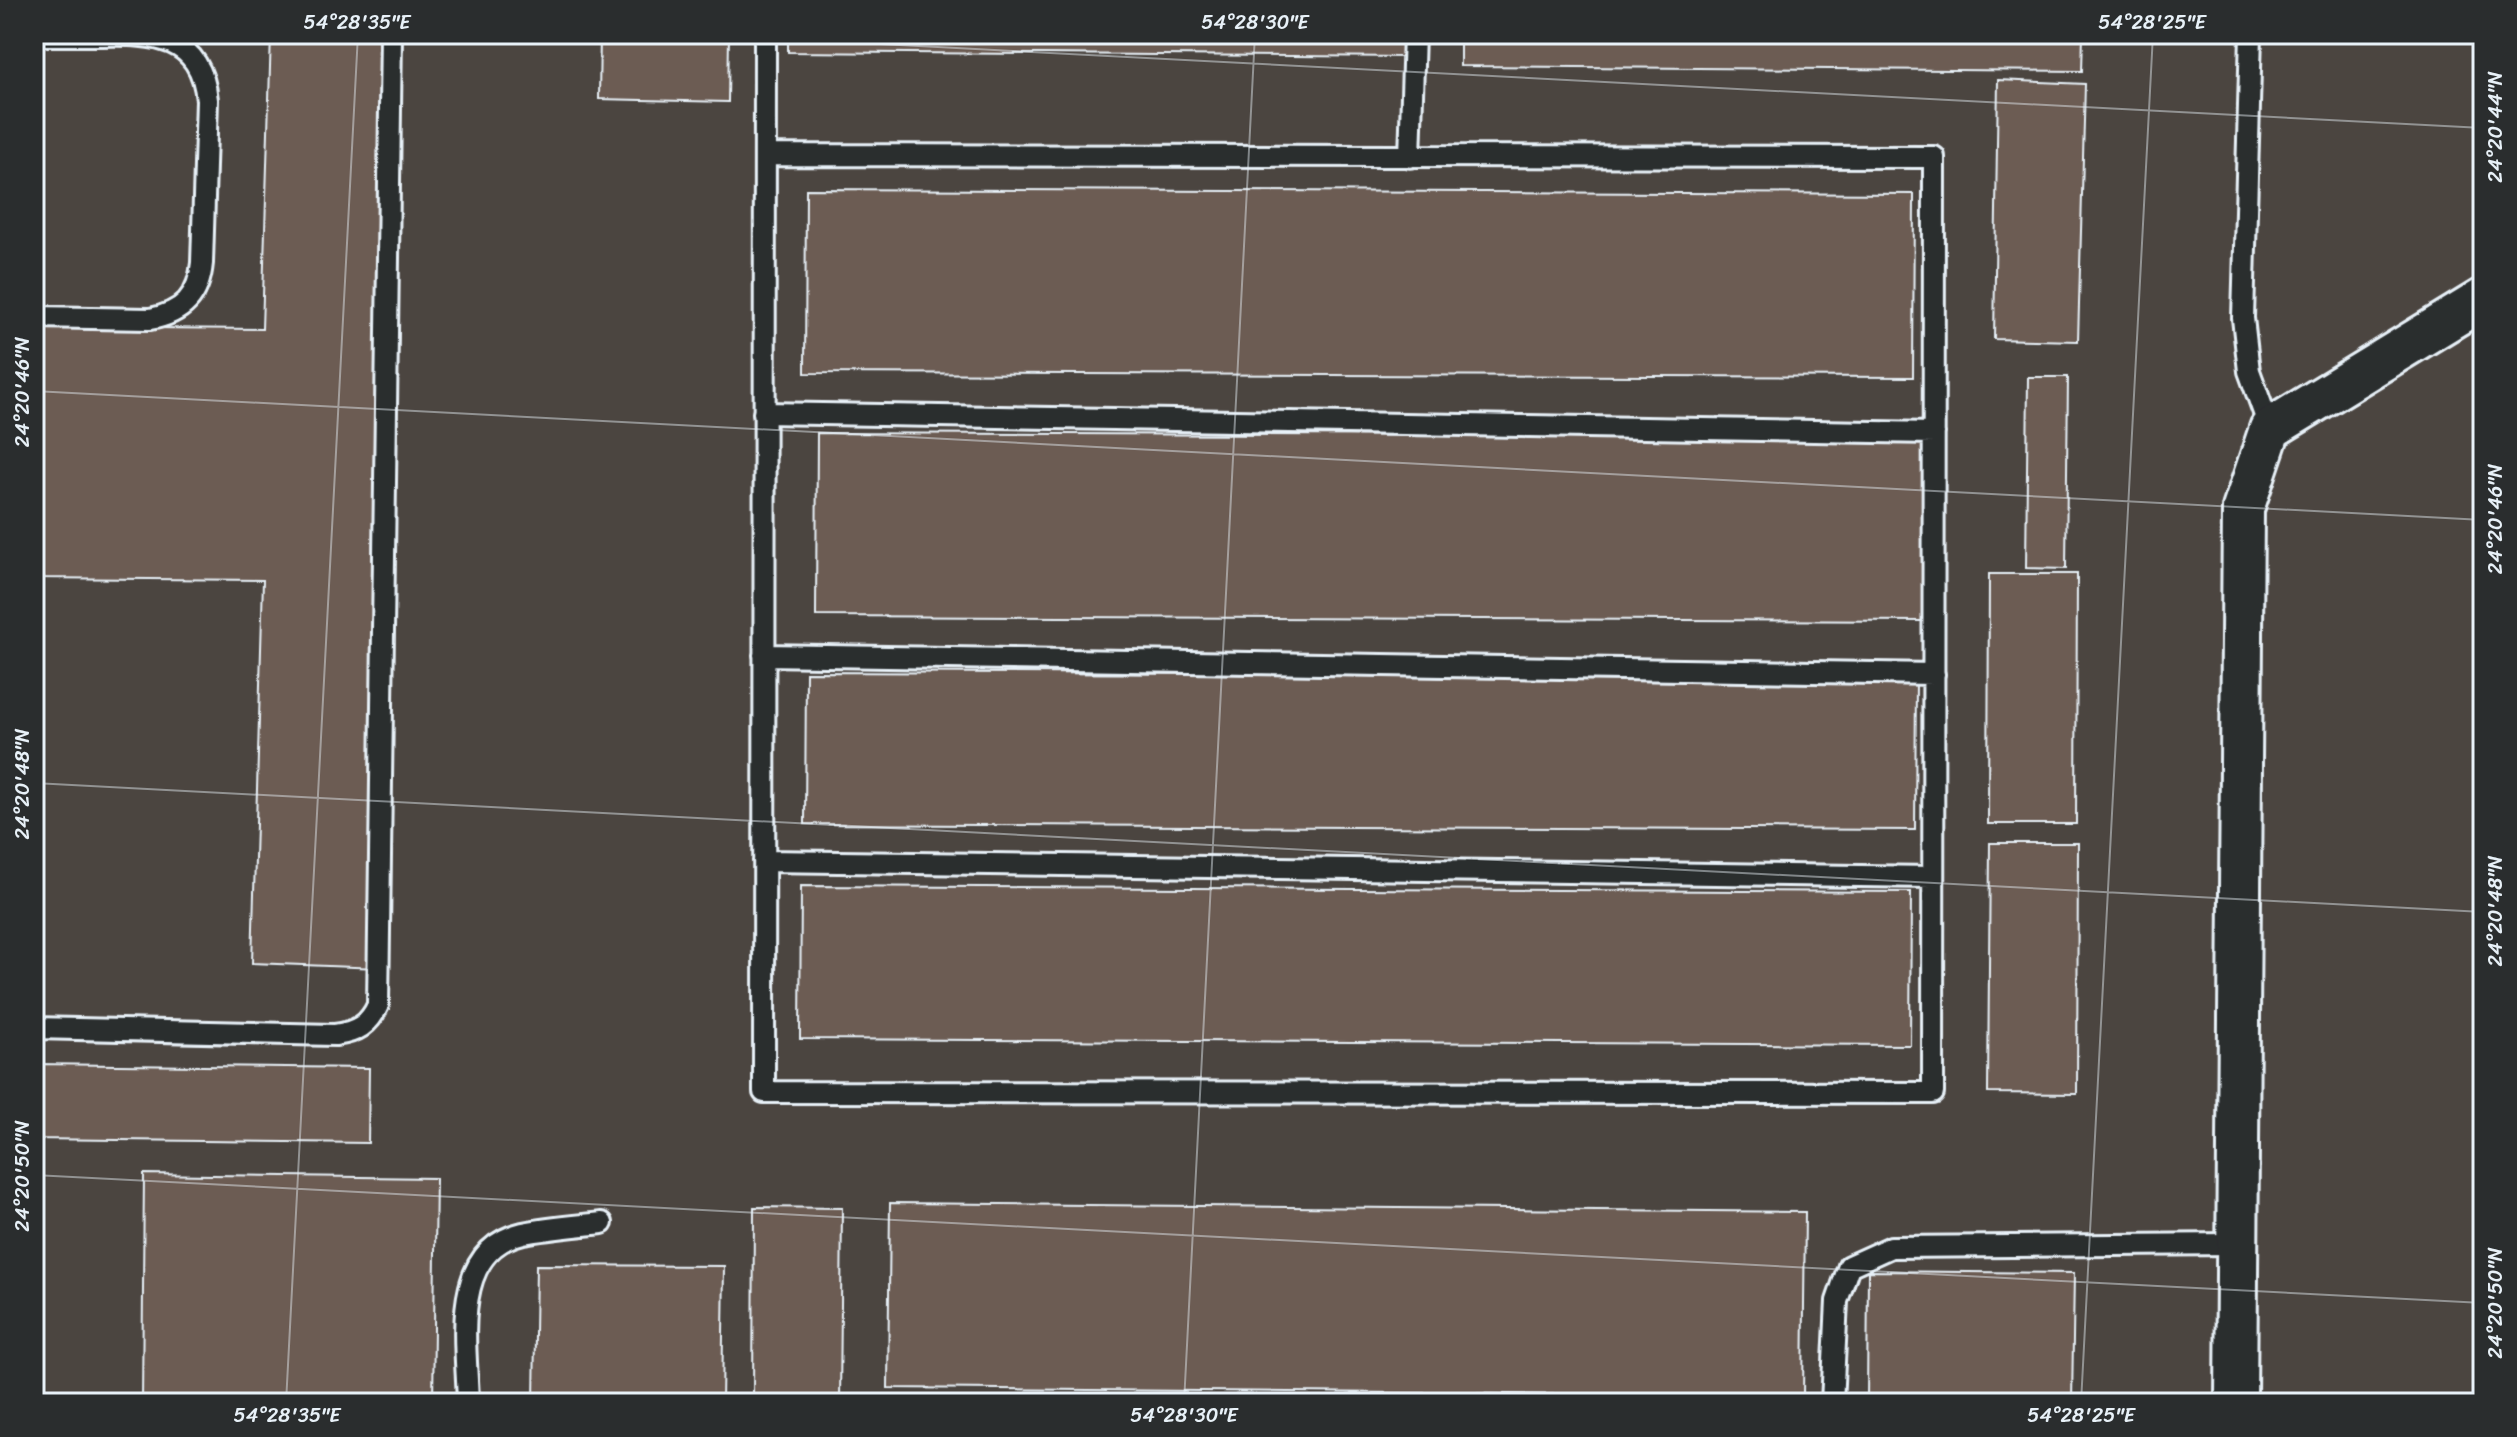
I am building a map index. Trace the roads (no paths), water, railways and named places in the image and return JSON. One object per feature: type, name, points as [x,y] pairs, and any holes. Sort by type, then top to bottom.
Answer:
[{"type":"street","points":[[2236,1403],[2243,509],[2270,429],[2483,299]]},
{"type":"lane","points":[[34,35],[138,34],[173,42],[199,66],[207,100],[202,263],[194,295],[182,308],[167,316],[150,319],[34,317]]},
{"type":"lane","points":[[34,1028],[335,1035],[362,1028],[372,1018],[378,1005],[391,34]]},
{"type":"lane","points":[[765,34],[764,1092],[1933,1093],[1934,157],[765,155]]},
{"type":"lane","points":[[1410,157],[1414,34]]},
{"type":"lane","points":[[2251,34],[2243,318],[2249,371],[2270,429]]},
{"type":"lane","points":[[764,413],[1934,433]]},
{"type":"lane","points":[[764,655],[1934,674]]},
{"type":"lane","points":[[764,861],[1933,877]]},
{"type":"lane","points":[[468,1403],[468,1289],[475,1270],[487,1254],[503,1241],[522,1234],[602,1223]]},
{"type":"lane","points":[[1832,1403],[1837,1301],[1849,1266],[1891,1247],[2235,1244]]}]
